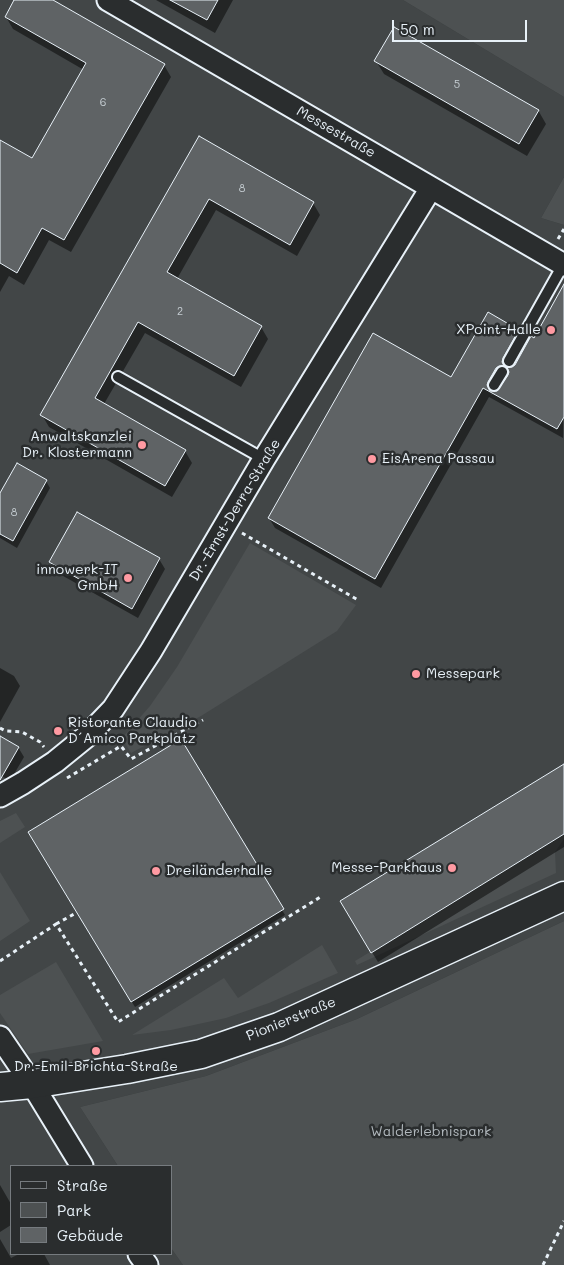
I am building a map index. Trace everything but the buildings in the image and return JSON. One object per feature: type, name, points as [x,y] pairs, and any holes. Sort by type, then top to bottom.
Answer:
[{"type":"main road","name":"Pionierstraße","points":[[0,1087],[32,1084],[127,1069],[201,1054],[279,1027],[564,896]]},
{"type":"street","name":"Messestraße","points":[[108,0],[563,265]]},
{"type":"street","name":"Dr.-Ernst-Derra-Straße","points":[[0,796],[23,784],[55,762],[87,736],[113,709],[151,651],[264,459],[431,188]]},
{"type":"street","points":[[0,1037],[32,1084],[81,1165]]},
{"type":"lane","points":[[509,361],[563,265]]},
{"type":"lane","points":[[494,386],[502,372]]},
{"type":"lane","points":[[118,377],[264,459]]},
{"type":"path","points":[[226,524],[358,600]]},
{"type":"path","points":[[55,762],[68,779],[121,746],[131,759],[203,720]]},
{"type":"path","points":[[0,728],[6,731],[22,732],[40,742]]},
{"type":"path","points":[[56,924],[118,1022],[322,896]]},
{"type":"path","points":[[0,961],[76,913]]},
{"type":"path","points":[[543,1265],[564,1221]]},
{"type":"shaded area","points":[[0,0],[403,0],[564,97],[564,177],[541,218],[564,225],[564,921],[357,1019],[206,1076],[80,1107],[117,1165],[10,1165],[10,1255],[172,1255],[172,1249],[183,1265],[0,1265]]},
{"type":"green space","points":[[403,0],[564,0],[564,97]]},
{"type":"green space","points":[[564,177],[564,225],[541,218]]},
{"type":"green space","points":[[250,543],[356,605],[337,631],[201,716],[131,753],[122,738],[150,706],[177,667]]},
{"type":"green space","points":[[16,813],[25,827],[0,843],[0,821]]},
{"type":"green space","points":[[564,835],[564,839],[555,852],[556,873],[357,965],[355,961]]},
{"type":"green space","points":[[0,872],[30,921],[0,941]]},
{"type":"green space","name":"Walderlebnispark","points":[[564,921],[564,1265],[183,1265],[172,1249],[172,1165],[117,1165],[80,1107],[206,1076],[357,1019]]},
{"type":"green space","points":[[322,945],[338,973],[269,1003],[226,1018],[171,1030],[132,1035],[224,978],[238,998]]},
{"type":"green space","points":[[56,962],[103,1041],[28,1054],[0,1013],[0,995]]},
{"type":"place","name":"XPoint-Halle","points":[[551,330]]},
{"type":"place","name":"Anwaltskanzlei Dr. Klostermann","points":[[142,445]]},
{"type":"place","name":"EisArena Passau","points":[[372,459]]},
{"type":"place","name":"innowerk-IT GmbH","points":[[128,578]]},
{"type":"place","name":"Messepark","points":[[416,674]]},
{"type":"place","name":"Ristorante Claudio D´Amico Parkplatz","points":[[58,731]]},
{"type":"place","name":"Messe-Parkhaus","points":[[452,868]]},
{"type":"place","name":"Dreiländerhalle","points":[[156,871]]},
{"type":"place","name":"Dr.-Emil-Brichta-Straße","points":[[96,1051]]}]
